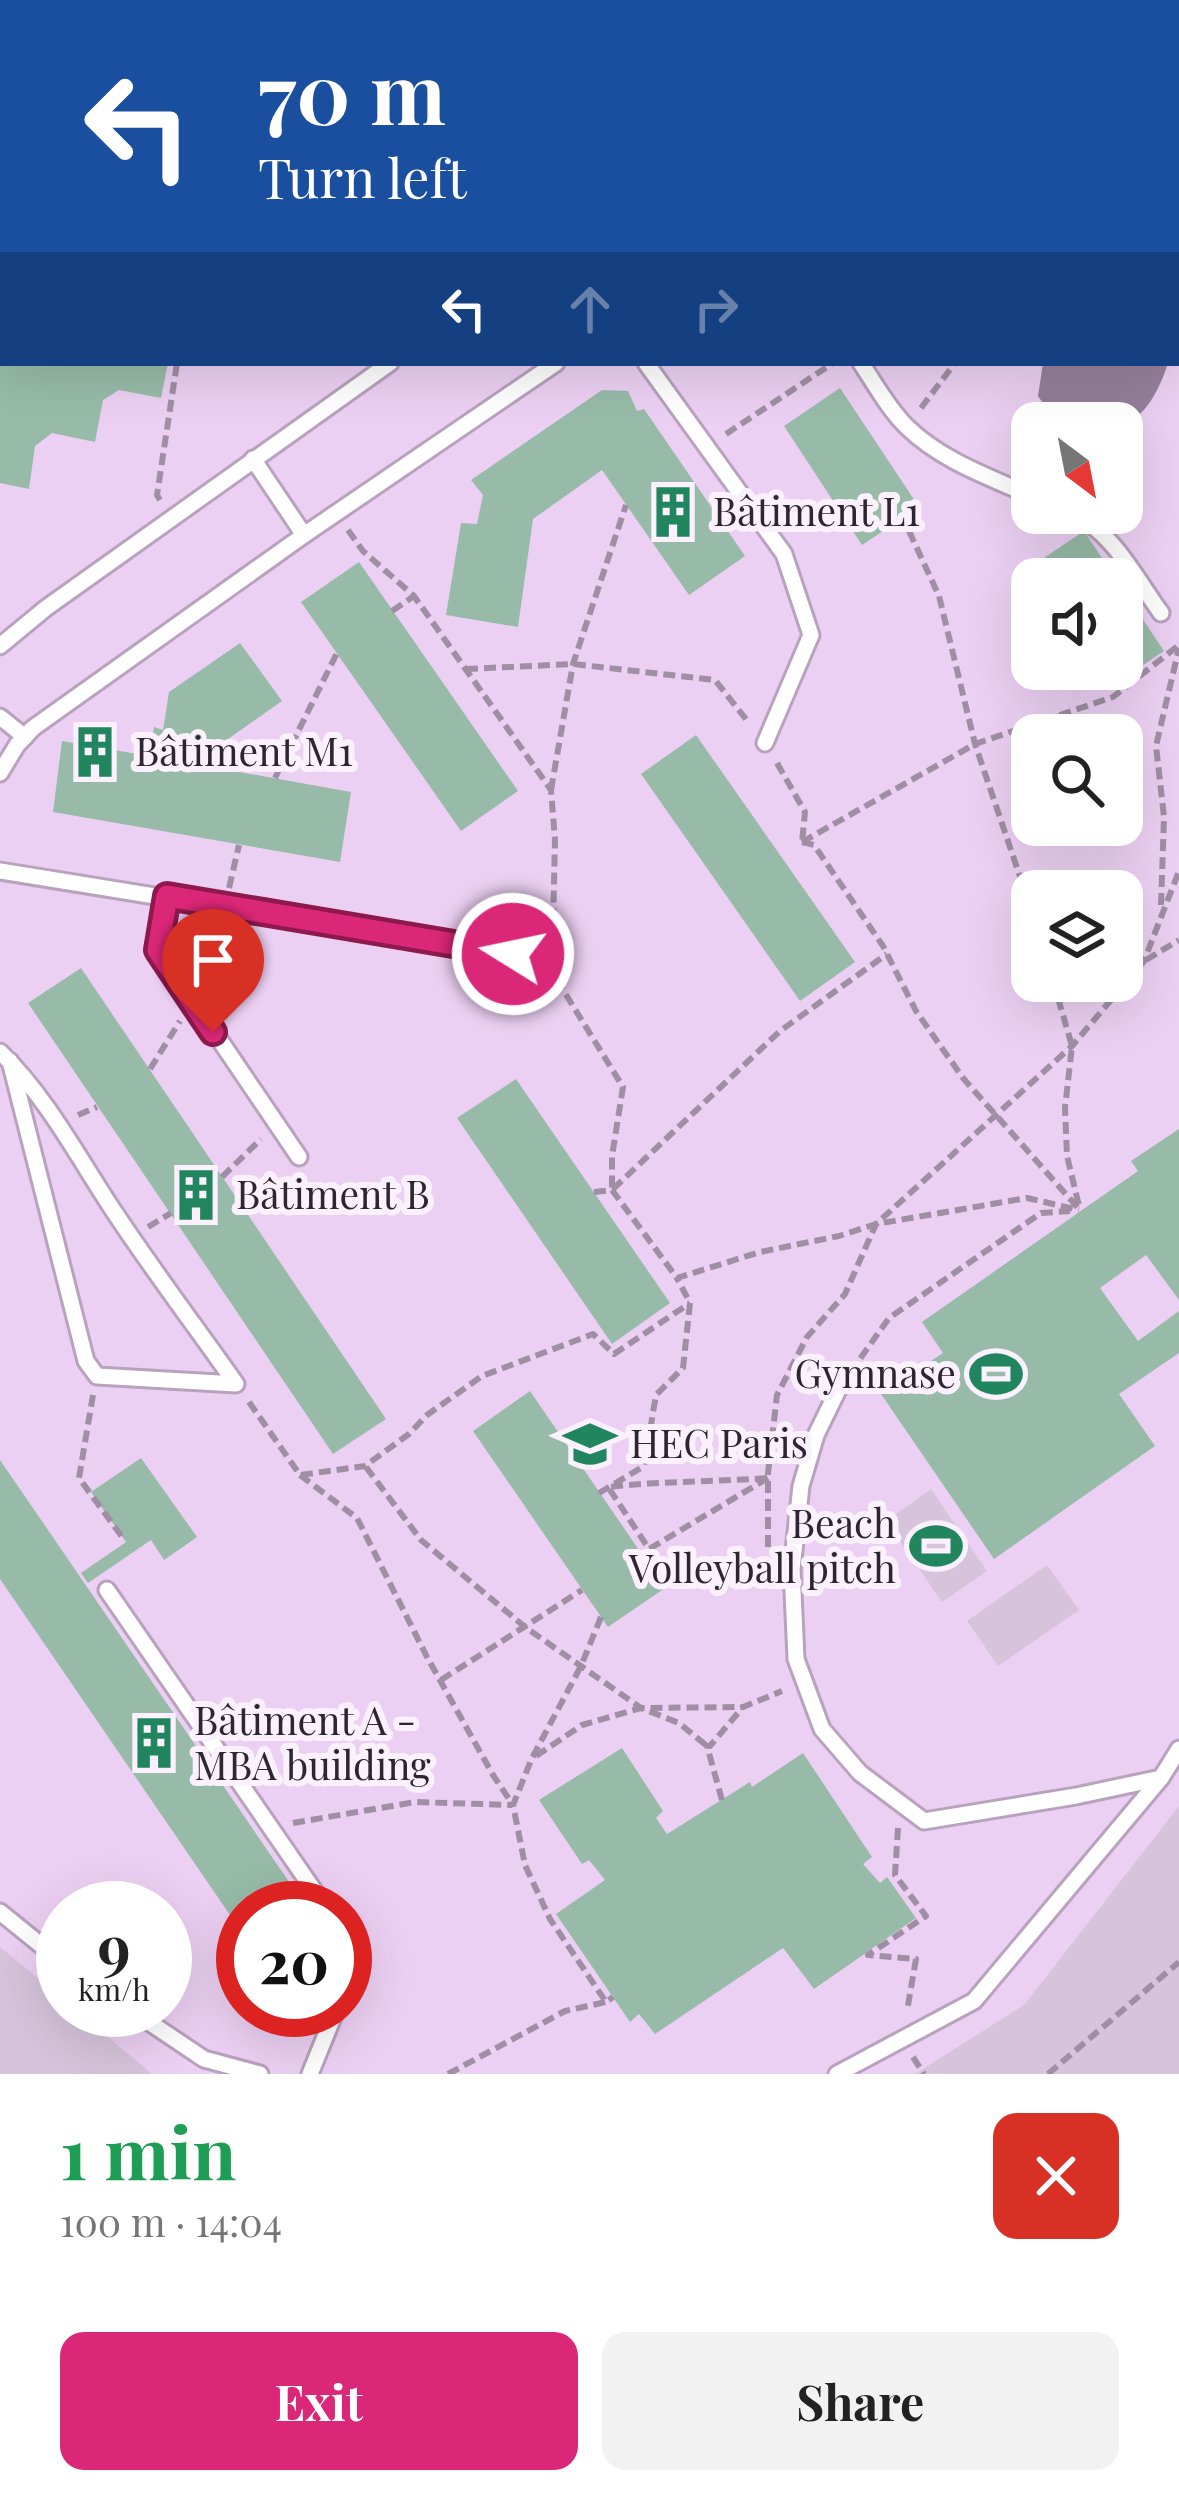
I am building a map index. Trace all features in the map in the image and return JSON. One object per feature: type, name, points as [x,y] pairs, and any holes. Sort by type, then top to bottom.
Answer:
[{"type":"lane","points":[[0,646],[46,608],[386,366]]},
{"type":"lane","points":[[0,773],[33,728],[552,366]]},
{"type":"lane","points":[[648,366],[784,554],[811,634],[765,743]]},
{"type":"lane","points":[[863,366],[907,428],[938,451],[1011,487]]},
{"type":"lane","points":[[253,459],[304,535]]},
{"type":"lane","points":[[1105,534],[1161,613]]},
{"type":"lane","points":[[0,717],[25,737]]},
{"type":"lane","points":[[0,871],[513,954]]},
{"type":"lane","points":[[167,896],[158,950],[299,1157]]},
{"type":"lane","points":[[5,1057],[86,1360],[98,1376],[236,1384]]},
{"type":"lane","points":[[5,1057],[39,1097],[236,1384]]},
{"type":"lane","points":[[838,1390],[815,1435],[801,1486],[792,1569],[796,1659],[822,1729],[860,1773],[924,1821],[1161,1778]]},
{"type":"lane","points":[[107,1590],[308,1881]]},
{"type":"lane","points":[[837,2074],[974,2001],[1161,1778],[1179,1749]]},
{"type":"lane","points":[[0,1912],[36,1941]]},
{"type":"lane","points":[[171,2037],[204,2059],[260,2074]]},
{"type":"lane","points":[[310,2074],[325,2037]]},
{"type":"path","points":[[172,518],[157,495],[177,366]]},
{"type":"path","points":[[706,447],[828,366]]},
{"type":"path","points":[[907,428],[953,366]]},
{"type":"path","points":[[604,1490],[644,1466],[656,1395],[683,1368],[690,1303],[612,1190],[612,1156],[623,1087],[552,973],[555,840],[551,790],[573,664],[626,505]]},
{"type":"path","points":[[336,513],[363,551],[414,596],[551,790]]},
{"type":"path","points":[[909,531],[939,596],[975,744],[1018,870]]},
{"type":"path","points":[[392,611],[414,596]]},
{"type":"path","points":[[802,842],[975,744],[1113,697],[1179,646]]},
{"type":"path","points":[[1161,912],[1164,817],[1156,746],[1179,646]]},
{"type":"path","points":[[275,778],[337,653]]},
{"type":"path","points":[[465,669],[573,664],[715,680],[765,743],[805,812],[802,842]]},
{"type":"path","points":[[802,842],[814,845],[963,1078],[1079,1210]]},
{"type":"path","points":[[149,1070],[192,1001],[227,972],[238,938],[225,906],[239,845]]},
{"type":"path","points":[[1144,961],[1179,871]]},
{"type":"path","points":[[768,1552],[767,1478],[777,1395],[807,1336],[845,1294],[876,1223],[1072,1046],[1144,961],[1179,940]]},
{"type":"path","points":[[594,1192],[612,1190],[780,1030],[887,954]]},
{"type":"path","points":[[1059,1002],[1072,1046],[1065,1108],[1067,1156],[1079,1210]]},
{"type":"path","points":[[222,1177],[277,1124]]},
{"type":"path","points":[[677,1278],[876,1223],[1028,1198],[1079,1210]]},
{"type":"path","points":[[838,1390],[889,1318],[1041,1213],[1079,1210]]},
{"type":"path","points":[[300,1475],[365,1466],[482,1376],[593,1334],[614,1354],[690,1303]]},
{"type":"path","points":[[98,1376],[79,1478],[124,1538]]},
{"type":"path","points":[[236,1384],[300,1475],[357,1518],[441,1681],[513,1805],[526,1865],[550,1918],[610,1999],[565,2011],[448,2074]]},
{"type":"path","points":[[365,1466],[421,1540],[525,1627],[640,1708],[679,1723],[707,1746],[722,1800]]},
{"type":"path","points":[[604,1490],[649,1549],[767,1478]]},
{"type":"path","points":[[604,1490],[660,1481],[767,1478]]},
{"type":"path","points":[[441,1681],[582,1590]]},
{"type":"path","points":[[513,1805],[601,1617]]},
{"type":"path","points":[[532,1758],[582,1725],[640,1708],[743,1708],[782,1691],[782,1674]]},
{"type":"path","points":[[707,1746],[743,1708]]},
{"type":"path","points":[[272,1829],[415,1802],[513,1805]]},
{"type":"path","points":[[899,1802],[895,1875],[926,1916],[868,1955],[916,1959],[902,2040],[924,2074]]},
{"type":"path","points":[[1048,2074],[1179,1962]]},
{"type":"shaded area","name":"HEC Paris","points":[[0,366],[1179,366],[1179,2074],[0,2074]]},
{"type":"shaded area","points":[[1043,366],[1167,366],[1143,411],[1143,402],[1043,402],[1038,396]]},
{"type":"shaded area","name":"Beach Volleyball pitch","points":[[931,1489],[987,1571],[942,1602],[886,1521]]},
{"type":"shaded area","name":"Beach Volleyball pitch","points":[[1047,1565],[1079,1610],[998,1666],[967,1621]]},
{"type":"shaded area","points":[[1179,1806],[1179,2074],[915,2074],[1024,2005]]},
{"type":"shaded area","points":[[0,1947],[36,1977],[36,2037],[108,2037],[152,2074],[0,2074]]},
{"type":"building","points":[[0,366],[167,366],[161,398],[119,390],[103,400],[95,442],[52,433],[35,446],[29,489],[0,483]]},
{"type":"building","points":[[840,388],[919,507],[862,545],[784,426]]},
{"type":"building","name":"Bâtiment L1","points":[[602,390],[628,391],[637,411],[644,409],[745,556],[689,595],[602,470],[533,519],[518,627],[446,615],[461,523],[477,524],[483,495],[471,480]]},
{"type":"building","points":[[1086,534],[1102,558],[1044,558]]},
{"type":"building","points":[[359,562],[518,791],[461,831],[301,602]]},
{"type":"building","points":[[1143,620],[1164,651],[1143,665]]},
{"type":"building","name":"Bâtiment M1","points":[[240,643],[282,701],[211,751],[203,740],[184,753],[190,763],[351,792],[340,862],[53,812],[62,741],[149,756],[154,727],[163,730],[169,692]]},
{"type":"building","points":[[696,735],[855,962],[800,1001],[641,774]]},
{"type":"building","name":"Bâtiment B","points":[[81,968],[386,1419],[333,1454],[28,1003]]},
{"type":"building","points":[[516,1079],[670,1303],[612,1344],[457,1118]]},
{"type":"building","points":[[1179,1129],[1179,1300],[1146,1255],[1100,1288],[1138,1341],[1179,1311],[1179,1353],[1119,1394],[1155,1446],[994,1559],[881,1394],[943,1353],[922,1322],[1138,1171],[1131,1161]]},
{"type":"building","points":[[530,1391],[665,1588],[608,1627],[473,1431]]},
{"type":"building","points":[[141,1458],[197,1537],[164,1560],[151,1540],[88,1583],[81,1573],[126,1542],[91,1492]]},
{"type":"building","name":"Bâtiment A - MBA building","points":[[0,1460],[288,1881],[216,1881],[216,1895],[0,1579]]},
{"type":"building","points":[[622,1748],[663,1811],[656,1818],[667,1834],[803,1753],[872,1857],[863,1864],[880,1883],[887,1877],[916,1918],[814,1989],[783,1948],[655,2034],[639,2014],[630,2022],[556,1914],[605,1880],[589,1860],[582,1864],[539,1800]]},
{"type":"place","name":"Bâtiment L1","points":[[673,512]]},
{"type":"place","name":"Bâtiment M1","points":[[95,752]]},
{"type":"place","name":"Bâtiment B","points":[[196,1195]]},
{"type":"place","name":"Gymnase","points":[[996,1374]]},
{"type":"place","name":"HEC Paris","points":[[590,1444]]},
{"type":"place","name":"Beach Volleyball pitch","points":[[936,1546]]},
{"type":"place","name":"Bâtiment A - MBA building","points":[[154,1743]]},
{"type":"route","points":[[213,1032],[158,950],[167,896],[513,954]]}]
